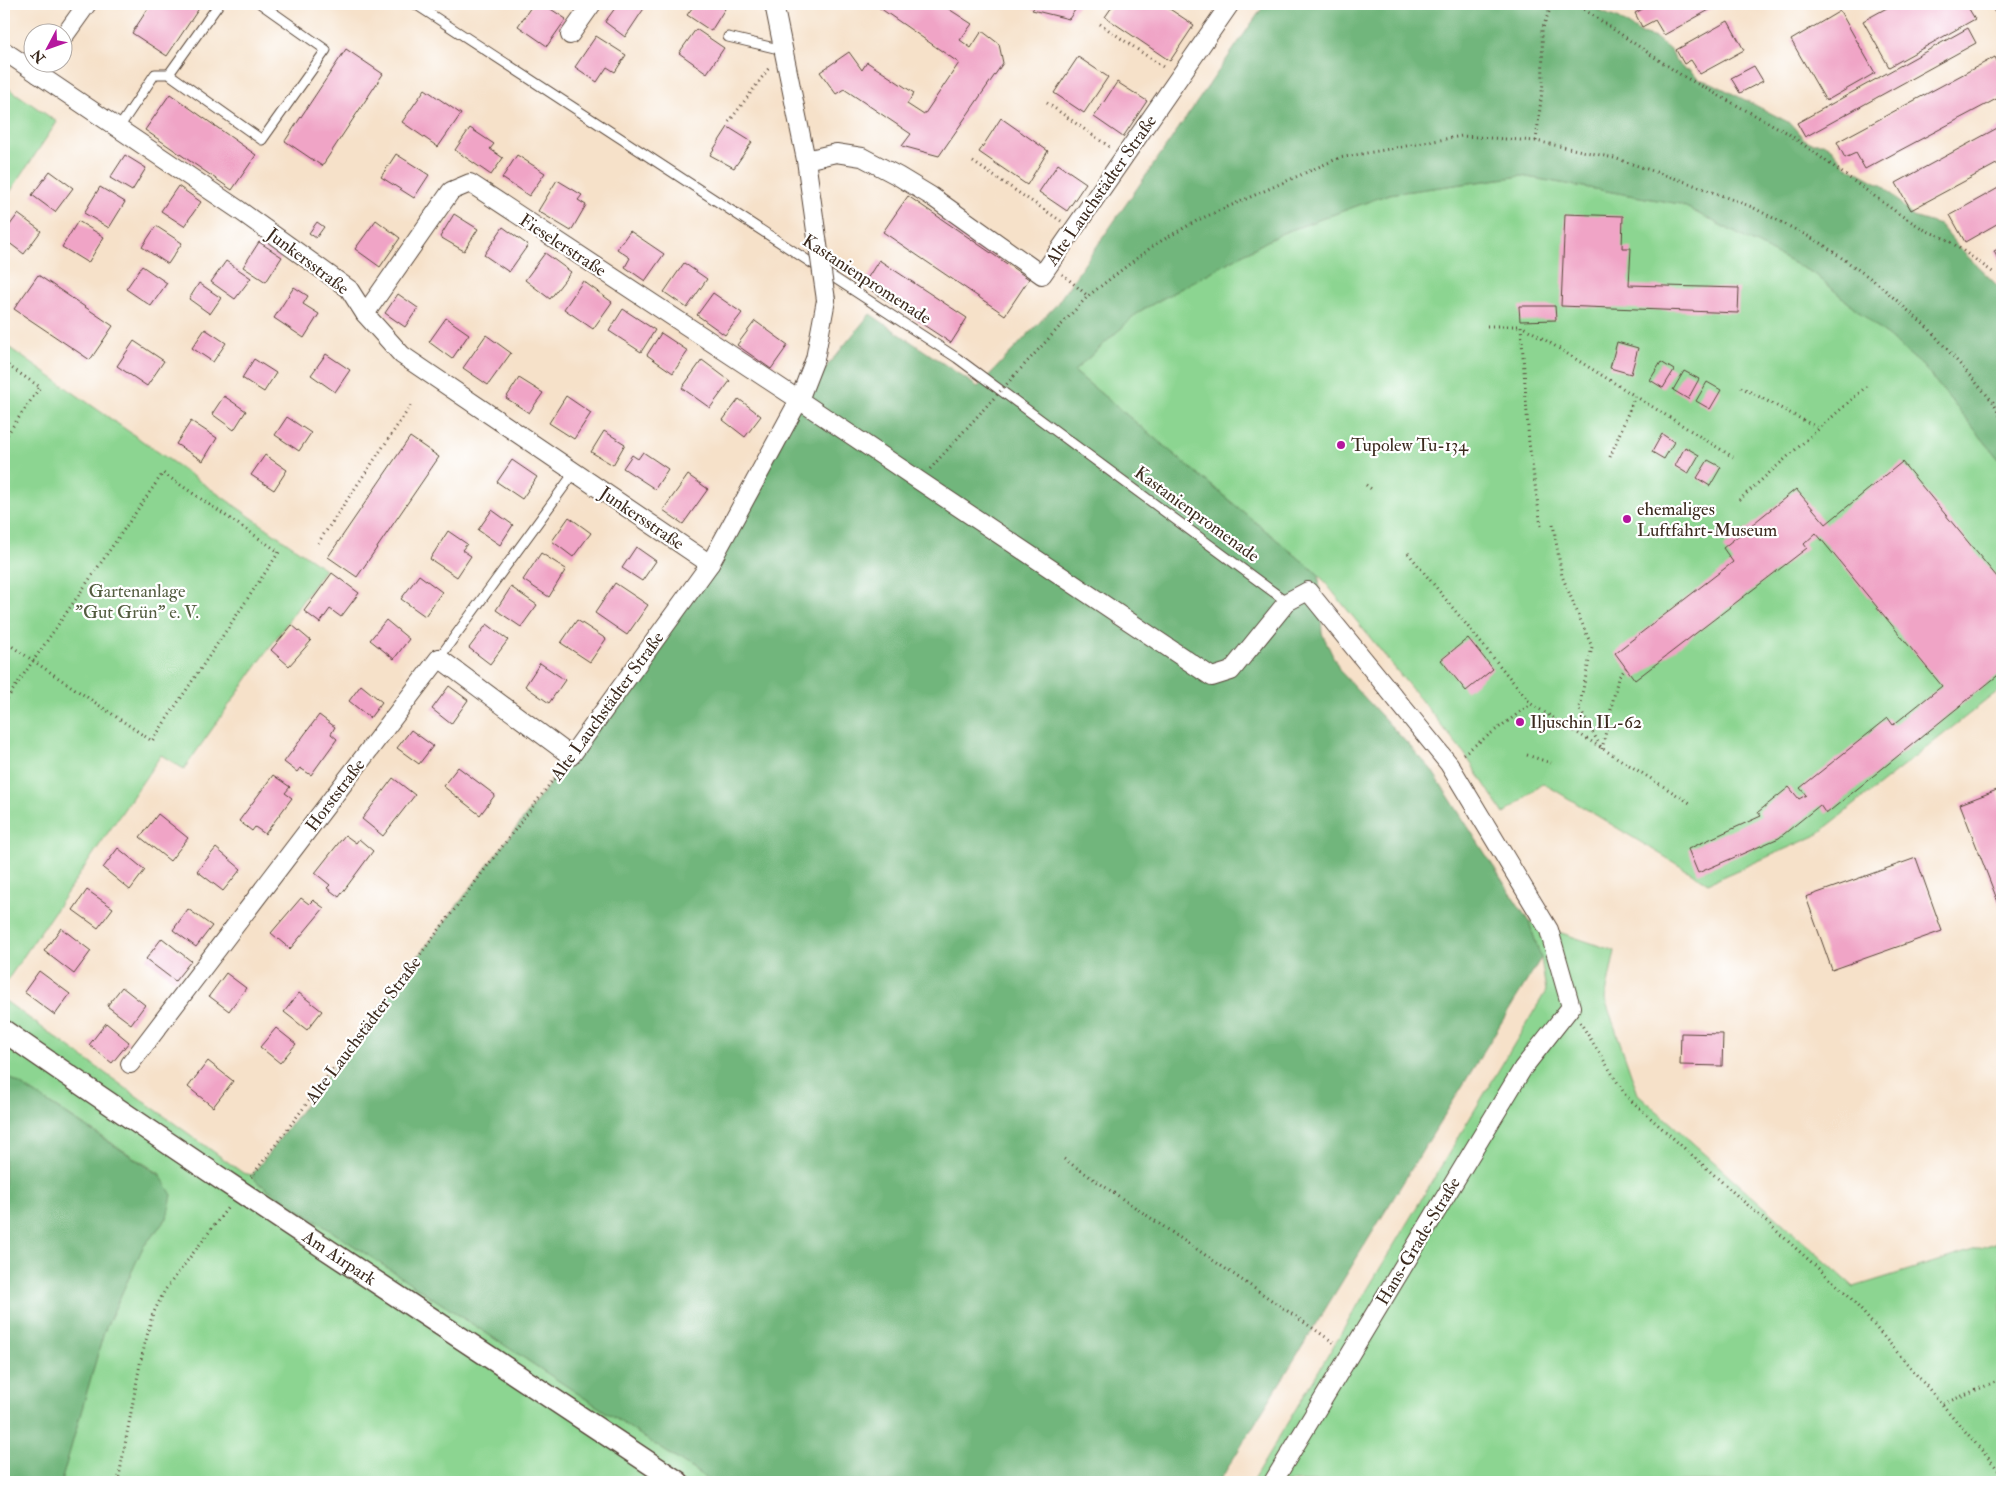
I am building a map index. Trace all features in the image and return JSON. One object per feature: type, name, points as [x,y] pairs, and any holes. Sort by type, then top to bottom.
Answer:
[{"type":"street","points":[[72,25],[87,4]]},
{"type":"street","points":[[570,35],[592,4]]},
{"type":"street","name":"Alte Lauchstädter Straße","points":[[571,756],[710,564],[799,400],[815,359],[826,300],[806,160],[774,4]]},
{"type":"street","name":"Alte Lauchstädter Straße","points":[[806,160],[836,153],[862,157],[931,196],[1042,275],[1230,4]]},
{"type":"street","name":"Junkersstraße","points":[[4,51],[22,59]]},
{"type":"street","name":"Junkersstraße","points":[[47,72],[118,129],[239,210],[349,289],[365,314],[402,355],[710,564]]},
{"type":"street","name":"Fieselerstraße","points":[[365,314],[451,191],[470,183],[799,400]]},
{"type":"street","points":[[799,400],[1212,677],[1231,671],[1287,602],[1308,591],[1449,764],[1549,930],[1571,1007]]},
{"type":"street","points":[[439,658],[571,756]]},
{"type":"street","name":"Horststraße","points":[[130,1064],[439,658]]},
{"type":"street","name":"Hans-Grade-Straße","points":[[1273,1482],[1522,1068],[1571,1007]]},
{"type":"street","name":"Am Airpark","points":[[4,1031],[240,1192],[678,1482]]},
{"type":"lane","points":[[169,74],[219,4]]},
{"type":"lane","points":[[118,129],[154,74],[169,74],[262,140],[326,50],[261,4]]},
{"type":"lane","name":"Kastanienpromenade","points":[[415,4],[957,358],[1287,602]]},
{"type":"lane","points":[[728,37],[783,50]]},
{"type":"lane","points":[[439,658],[574,473]]},
{"type":"path","points":[[1536,141],[1543,83],[1542,30],[1552,4]]},
{"type":"path","points":[[1576,4],[1681,75],[1786,132],[1899,214],[1925,230],[1948,240],[1994,273]]},
{"type":"path","points":[[1100,24],[1179,78]]},
{"type":"path","points":[[729,122],[783,50]]},
{"type":"path","points":[[1047,102],[1124,157]]},
{"type":"path","points":[[918,481],[1088,296],[1154,245],[1198,220],[1339,158],[1462,136],[1536,141],[1614,158],[1752,207],[1821,243],[1877,283],[1930,330],[1964,372],[1992,402],[2002,420]]},
{"type":"path","points":[[973,162],[1074,229]]},
{"type":"path","points":[[1050,264],[1088,296]]},
{"type":"path","points":[[1487,326],[1521,326],[1733,457]]},
{"type":"path","points":[[1521,326],[1529,443],[1541,526]]},
{"type":"path","points":[[4,363],[40,387],[4,439]]},
{"type":"path","points":[[1739,500],[1868,385]]},
{"type":"path","points":[[1742,387],[1820,429]]},
{"type":"path","points":[[1610,457],[1635,396]]},
{"type":"path","points":[[318,543],[412,404]]},
{"type":"path","points":[[4,641],[33,660],[152,741],[279,552],[163,473],[33,660],[4,703]]},
{"type":"path","points":[[1366,485],[1374,491]]},
{"type":"path","points":[[1553,524],[1562,576],[1592,647],[1579,708],[1602,750]]},
{"type":"path","points":[[1408,553],[1531,704],[1602,750],[1690,803]]},
{"type":"path","points":[[1602,750],[1618,678],[1626,668]]},
{"type":"path","points":[[1449,764],[1531,704]]},
{"type":"path","points":[[1527,755],[1551,763]]},
{"type":"path","name":"Alte Lauchstädter Straße","points":[[118,1482],[124,1460],[140,1364],[152,1316],[165,1290],[571,756]]},
{"type":"path","points":[[1571,1007],[1626,1096],[1848,1295],[2002,1474]]},
{"type":"path","points":[[1064,1159],[1350,1354]]},
{"type":"path","points":[[1943,1404],[2002,1379]]},
{"type":"green space","points":[[1265,4],[1595,4],[1599,11],[1617,18],[1642,34],[1656,38],[1671,51],[1676,61],[1684,69],[1690,70],[1698,79],[1712,83],[1790,123],[1804,139],[1812,143],[1823,143],[1831,148],[1845,165],[1885,187],[1913,217],[1940,225],[1962,251],[2002,290],[2002,463],[1923,366],[1816,275],[1680,204],[1521,176],[1389,194],[1280,234],[1140,311],[1074,371],[1319,575],[1322,633],[1340,671],[1431,769],[1529,922],[1541,958],[1219,1482],[712,1482],[257,1182],[252,1175],[571,756],[710,564],[799,400],[870,314],[978,387],[1056,305]]},
{"type":"green space","points":[[4,85],[57,122],[4,201]]},
{"type":"green space","name":"ehemaliges Luftfahrt-Museum","points":[[1521,176],[1680,204],[1816,275],[1923,366],[2002,463],[2002,688],[1815,836],[1708,883],[1543,783],[1504,814],[1464,753],[1319,575],[1074,371],[1140,311],[1280,234],[1389,194]]},
{"type":"green space","name":"Gartenanlage \"Gut Grün\" e. V.","points":[[4,344],[325,569],[184,769],[161,755],[4,985]]},
{"type":"green space","points":[[1529,922],[1615,951],[1605,999],[1638,1094],[1854,1287],[2002,1241],[2002,1482],[1252,1482],[1546,991],[1541,958]]},
{"type":"green space","points":[[4,1000],[243,1173],[252,1175],[257,1182],[712,1482],[61,1482],[104,1332],[143,1247],[167,1218],[160,1174],[4,1074],[4,1051],[7,1052],[4,1049]]},
{"type":"green space","points":[[4,1074],[160,1175],[172,1195],[167,1218],[143,1247],[104,1332],[61,1482],[4,1482]]},
{"type":"building","points":[[151,4],[202,4],[167,56],[132,33]]},
{"type":"building","points":[[533,4],[543,4],[566,19],[547,46],[518,26]]},
{"type":"building","points":[[618,4],[640,4],[645,7],[625,37],[605,22]]},
{"type":"building","points":[[695,4],[721,4],[726,7],[711,31],[687,15]]},
{"type":"building","points":[[874,4],[941,4],[972,24],[960,40],[971,48],[982,31],[999,44],[1003,63],[939,156],[902,146],[911,134],[844,89],[836,94],[820,72],[849,52],[862,70],[867,62],[914,93],[907,104],[924,115],[959,63]]},
{"type":"building","points":[[1037,4],[1079,4],[1069,19],[1032,10]]},
{"type":"building","points":[[1114,4],[1162,4],[1194,25],[1170,61],[1105,17]]},
{"type":"building","points":[[1602,4],[1614,4],[1605,9]]},
{"type":"building","points":[[1652,4],[1720,4],[1664,35],[1655,20],[1642,27],[1635,13]]},
{"type":"building","points":[[1894,4],[1966,4],[1975,19],[1889,67],[1863,21]]},
{"type":"building","points":[[1840,11],[1875,73],[1826,101],[1791,40]]},
{"type":"building","points":[[1728,21],[1744,50],[1700,74],[1691,60],[1684,64],[1676,50]]},
{"type":"building","points":[[1968,28],[1976,43],[1805,137],[1797,123]]},
{"type":"building","points":[[696,29],[724,48],[707,73],[679,53]]},
{"type":"building","points":[[596,36],[626,55],[615,72],[607,67],[597,82],[575,67]]},
{"type":"building","points":[[346,49],[383,74],[322,166],[285,141]]},
{"type":"building","points":[[1078,57],[1108,77],[1084,113],[1054,93]]},
{"type":"building","points":[[1995,57],[2002,71],[2002,96],[1865,169],[1856,153],[1845,158],[1837,142]]},
{"type":"building","points":[[1754,66],[1763,81],[1740,93],[1731,78]]},
{"type":"building","points":[[1117,82],[1147,101],[1123,137],[1094,117]]},
{"type":"building","points":[[425,89],[461,114],[438,147],[402,122]]},
{"type":"building","points":[[170,94],[256,155],[232,190],[145,130]]},
{"type":"building","points":[[1001,118],[1048,151],[1027,185],[979,152]]},
{"type":"building","points":[[2001,126],[2002,161],[1911,210],[1896,183]]},
{"type":"building","points":[[728,127],[752,142],[734,168],[710,155]]},
{"type":"building","points":[[470,128],[494,144],[490,149],[503,158],[491,175],[455,150]]},
{"type":"building","points":[[396,154],[429,175],[414,198],[381,177]]},
{"type":"building","points":[[125,155],[146,168],[132,191],[110,178]]},
{"type":"building","points":[[517,155],[545,173],[529,196],[502,178]]},
{"type":"building","points":[[1058,164],[1086,183],[1067,211],[1039,192]]},
{"type":"building","points":[[50,171],[73,188],[55,212],[32,195]]},
{"type":"building","points":[[557,180],[582,195],[578,200],[586,205],[571,231],[538,211]]},
{"type":"building","points":[[178,186],[201,202],[184,226],[161,211]]},
{"type":"building","points":[[2002,186],[2002,221],[1965,242],[1950,215]]},
{"type":"building","points":[[100,187],[125,202],[109,228],[84,213]]},
{"type":"building","points":[[908,196],[1029,279],[1005,315],[883,232]]},
{"type":"building","points":[[18,214],[41,231],[24,254],[4,239],[4,233]]},
{"type":"building","points":[[454,214],[478,229],[464,251],[440,237]]},
{"type":"building","points":[[1565,214],[1623,216],[1622,248],[1631,248],[1629,285],[1739,288],[1738,313],[1561,306]]},
{"type":"building","points":[[376,220],[400,238],[380,267],[355,249]]},
{"type":"building","points":[[78,221],[104,237],[88,263],[62,247]]},
{"type":"building","points":[[317,222],[324,227],[316,238],[309,233]]},
{"type":"building","points":[[156,226],[182,243],[168,264],[142,247]]},
{"type":"building","points":[[503,227],[528,245],[509,272],[484,255]]},
{"type":"building","points":[[630,231],[664,254],[645,281],[625,267],[630,258],[617,249]]},
{"type":"building","points":[[259,242],[282,257],[266,282],[243,267]]},
{"type":"building","points":[[2002,247],[2002,267],[1994,251]]},
{"type":"building","points":[[545,253],[571,272],[550,299],[525,280]]},
{"type":"building","points":[[879,260],[967,318],[951,343],[863,285]]},
{"type":"building","points":[[226,261],[251,278],[235,299],[211,282]]},
{"type":"building","points":[[684,263],[707,279],[687,308],[664,292]]},
{"type":"building","points":[[142,266],[167,283],[151,306],[126,289]]},
{"type":"building","points":[[38,275],[113,326],[90,360],[14,309]]},
{"type":"building","points":[[583,281],[612,302],[593,329],[564,309]]},
{"type":"building","points":[[199,283],[221,298],[210,314],[189,299]]},
{"type":"building","points":[[294,287],[308,296],[303,304],[319,314],[304,338],[274,318]]},
{"type":"building","points":[[713,293],[742,313],[725,335],[697,315]]},
{"type":"building","points":[[398,294],[418,308],[405,327],[385,313]]},
{"type":"building","points":[[1519,306],[1555,306],[1556,320],[1520,321]]},
{"type":"building","points":[[623,309],[655,330],[641,352],[609,331]]},
{"type":"building","points":[[446,318],[469,334],[452,359],[429,342]]},
{"type":"building","points":[[755,321],[788,345],[771,369],[737,345]]},
{"type":"building","points":[[205,329],[226,343],[213,362],[192,348]]},
{"type":"building","points":[[661,333],[688,351],[673,373],[647,355]]},
{"type":"building","points":[[486,335],[511,353],[488,385],[463,368]]},
{"type":"building","points":[[134,341],[164,361],[147,386],[117,366]]},
{"type":"building","points":[[1617,342],[1638,348],[1631,374],[1610,368]]},
{"type":"building","points":[[326,354],[350,370],[335,392],[311,375]]},
{"type":"building","points":[[254,359],[276,373],[264,392],[242,378]]},
{"type":"building","points":[[702,360],[730,381],[710,408],[682,388]]},
{"type":"building","points":[[1661,362],[1674,370],[1663,388],[1650,380]]},
{"type":"building","points":[[1684,371],[1699,379],[1688,399],[1673,390]]},
{"type":"building","points":[[519,378],[543,393],[529,413],[506,398]]},
{"type":"building","points":[[1707,382],[1721,390],[1710,409],[1696,401]]},
{"type":"building","points":[[224,396],[246,411],[234,430],[212,414]]},
{"type":"building","points":[[566,396],[591,413],[574,439],[549,423]]},
{"type":"building","points":[[739,399],[761,416],[745,437],[723,420]]},
{"type":"building","points":[[287,417],[311,433],[299,451],[275,435]]},
{"type":"building","points":[[191,421],[217,438],[203,461],[176,444]]},
{"type":"building","points":[[604,431],[625,444],[613,465],[591,452]]},
{"type":"building","points":[[1662,434],[1674,442],[1664,459],[1652,452]]},
{"type":"building","points":[[410,437],[439,457],[357,577],[328,557]]},
{"type":"building","points":[[1685,447],[1699,455],[1688,474],[1675,466]]},
{"type":"building","points":[[643,452],[668,469],[655,489],[623,468],[632,455],[638,459]]},
{"type":"building","points":[[265,455],[287,470],[274,490],[251,475]]},
{"type":"building","points":[[512,460],[537,477],[522,499],[497,482]]},
{"type":"building","points":[[1708,460],[1721,467],[1710,486],[1697,478]]},
{"type":"building","points":[[1902,462],[2002,583],[2002,672],[1826,814],[1820,805],[1779,838],[1698,873],[1688,849],[1761,816],[1758,812],[1789,787],[1799,799],[1806,795],[1800,788],[1888,718],[1893,725],[1942,686],[1816,533],[1804,544],[1807,548],[1635,680],[1615,653],[1733,562],[1723,548],[1796,489],[1826,524]]},
{"type":"building","points":[[688,475],[708,489],[683,524],[663,510]]},
{"type":"building","points":[[492,510],[513,525],[500,545],[478,530]]},
{"type":"building","points":[[569,517],[591,533],[573,557],[552,541]]},
{"type":"building","points":[[448,531],[467,544],[462,550],[471,556],[457,577],[430,559]]},
{"type":"building","points":[[636,547],[656,561],[642,581],[622,568]]},
{"type":"building","points":[[541,553],[566,569],[549,597],[523,580]]},
{"type":"building","points":[[332,573],[359,593],[341,617],[330,609],[320,623],[304,611]]},
{"type":"building","points":[[419,575],[442,592],[425,616],[401,599]]},
{"type":"building","points":[[615,583],[648,605],[627,635],[595,613]]},
{"type":"building","points":[[511,587],[537,605],[521,627],[496,610]]},
{"type":"building","points":[[386,620],[409,639],[394,659],[370,640]]},
{"type":"building","points":[[577,620],[606,639],[590,662],[561,643]]},
{"type":"building","points":[[487,624],[508,640],[490,664],[469,648]]},
{"type":"building","points":[[292,625],[311,641],[289,666],[271,650]]},
{"type":"building","points":[[1468,638],[1493,669],[1466,691],[1441,660]]},
{"type":"building","points":[[540,663],[565,680],[549,703],[525,686]]},
{"type":"building","points":[[361,685],[382,702],[370,718],[349,701]]},
{"type":"building","points":[[449,686],[468,700],[451,724],[432,709]]},
{"type":"building","points":[[319,715],[335,727],[331,734],[337,739],[311,775],[300,768],[297,772],[284,762]]},
{"type":"building","points":[[411,730],[433,746],[419,764],[397,748]]},
{"type":"building","points":[[458,767],[495,795],[480,815],[443,786]]},
{"type":"building","points":[[273,775],[290,787],[285,793],[292,798],[265,834],[255,827],[252,831],[239,821]]},
{"type":"building","points":[[393,778],[415,795],[383,836],[362,819]]},
{"type":"building","points":[[1997,790],[2002,804],[2002,906],[2000,907],[1960,804]]},
{"type":"building","points":[[158,814],[188,838],[170,861],[140,837]]},
{"type":"building","points":[[345,835],[356,843],[359,839],[373,851],[339,897],[327,888],[330,885],[315,873]]},
{"type":"building","points":[[118,848],[145,870],[130,890],[103,868]]},
{"type":"building","points":[[216,848],[241,869],[223,891],[197,871]]},
{"type":"building","points":[[1916,858],[1942,931],[1832,970],[1806,897]]},
{"type":"building","points":[[87,890],[113,908],[98,928],[73,910]]},
{"type":"building","points":[[301,898],[309,904],[313,900],[324,908],[290,949],[271,933]]},
{"type":"building","points":[[188,909],[212,926],[196,947],[173,930]]},
{"type":"building","points":[[61,928],[91,951],[74,974],[44,951]]},
{"type":"building","points":[[162,938],[191,961],[175,981],[146,959]]},
{"type":"building","points":[[39,971],[70,994],[55,1015],[24,992]]},
{"type":"building","points":[[226,973],[246,988],[229,1011],[209,996]]},
{"type":"building","points":[[122,987],[145,1005],[131,1024],[107,1006]]},
{"type":"building","points":[[299,993],[322,1011],[307,1030],[284,1012]]},
{"type":"building","points":[[106,1023],[129,1042],[112,1063],[89,1045]]},
{"type":"building","points":[[276,1028],[296,1044],[280,1063],[260,1047]]},
{"type":"building","points":[[1681,1033],[1723,1034],[1722,1066],[1680,1065]]},
{"type":"building","points":[[208,1061],[233,1081],[213,1107],[188,1087]]},
{"type":"place","name":"Tupolew Tu-134","points":[[1341,445]]},
{"type":"place","name":"ehemaliges Luftfahrt-Museum","points":[[1627,519]]},
{"type":"place","name":"Iljuschin IL-62","points":[[1520,722]]}]
